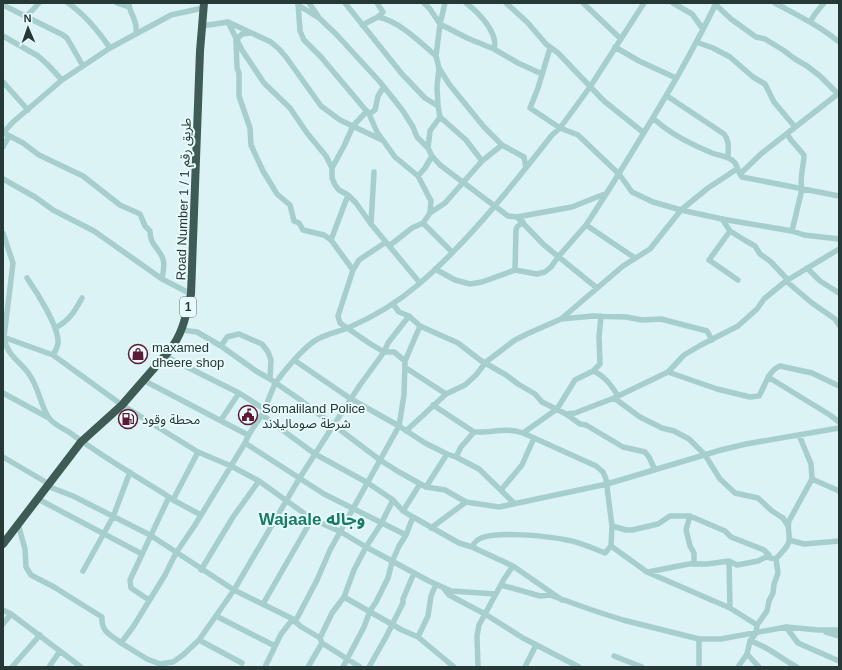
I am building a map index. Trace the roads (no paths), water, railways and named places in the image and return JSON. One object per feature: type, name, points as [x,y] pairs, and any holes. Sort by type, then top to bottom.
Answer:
[{"type":"highway","name":"Road Number 1 / طريق رقم 1","points":[[3,544],[81,442],[122,405],[165,356],[176,342],[182,330],[191,294],[203,6]]},
{"type":"street","points":[[26,17],[39,3]]},
{"type":"street","points":[[68,3],[77,9],[100,33],[110,48]]},
{"type":"street","points":[[117,3],[129,5],[134,16],[136,33]]},
{"type":"street","points":[[309,3],[319,18]]},
{"type":"street","points":[[345,3],[413,86],[425,98],[438,106]]},
{"type":"street","points":[[362,25],[378,17],[383,12],[377,3]]},
{"type":"street","points":[[424,3],[440,24],[466,38],[494,49],[518,63],[542,74]]},
{"type":"street","points":[[445,3],[440,24],[436,56],[439,68],[437,87],[440,117],[466,140],[482,161]]},
{"type":"street","points":[[466,3],[477,11],[493,33],[496,44],[494,49]]},
{"type":"street","points":[[506,3],[527,22],[550,48],[558,53],[604,101],[644,133]]},
{"type":"street","points":[[583,3],[621,39]]},
{"type":"street","points":[[121,643],[133,627],[176,553],[231,466],[245,443],[248,435],[262,415],[276,384],[294,360],[306,347],[316,340],[330,333],[348,328],[393,304],[435,269],[452,252],[494,206],[552,135],[560,128],[590,87],[644,3]]},
{"type":"street","points":[[673,3],[692,14],[703,29]]},
{"type":"street","points":[[775,3],[810,22],[839,42]]},
{"type":"street","points":[[810,22],[814,14],[823,3]]},
{"type":"street","points":[[298,4],[319,18],[336,34],[403,111],[413,127],[417,137],[428,148],[432,156],[440,165],[465,182],[508,216],[517,217],[572,207],[607,193]]},
{"type":"street","points":[[298,4],[300,30],[304,40],[368,112],[377,132],[395,157],[418,176],[431,201],[430,213]]},
{"type":"street","points":[[435,269],[455,280],[470,284],[482,282],[515,270],[537,274],[545,272],[552,267],[558,257],[586,225],[619,174],[667,96],[716,4],[756,38],[764,40],[783,50],[807,66],[839,94],[738,172],[708,188],[681,210],[650,248],[622,266],[561,319]]},
{"type":"street","points":[[3,5],[67,38],[83,66]]},
{"type":"street","points":[[3,147],[5,134],[28,110],[62,80],[110,48],[136,33],[171,15],[203,6]]},
{"type":"street","points":[[378,17],[392,22],[416,38],[436,56]]},
{"type":"street","points":[[202,26],[228,22],[271,42],[279,48],[321,106],[340,120],[384,141]]},
{"type":"street","points":[[228,22],[236,40],[264,83],[290,108],[307,133],[326,156],[332,168],[332,178],[335,185],[356,203],[371,224],[420,282]]},
{"type":"street","points":[[250,33],[242,34],[236,40],[237,68],[239,73],[239,96],[250,128],[251,145],[277,194],[290,205],[294,221],[299,223],[303,230],[324,235],[331,240],[353,270]]},
{"type":"street","points":[[3,36],[38,56],[62,80]]},
{"type":"street","points":[[696,42],[713,48],[730,57],[753,77],[765,84],[774,102],[796,127]]},
{"type":"street","points":[[615,47],[639,61],[676,78]]},
{"type":"street","points":[[550,48],[538,88],[530,108],[560,128],[578,136],[619,174],[632,192],[653,202],[722,220],[792,231],[804,235],[839,239]]},
{"type":"street","points":[[439,68],[463,102],[484,127],[502,144],[524,157],[526,168]]},
{"type":"street","points":[[3,82],[28,110]]},
{"type":"street","points":[[332,168],[353,126],[368,112],[375,110],[378,96],[383,88]]},
{"type":"street","points":[[667,96],[724,134],[729,144],[728,158]]},
{"type":"street","points":[[428,148],[430,131],[440,117]]},
{"type":"street","points":[[653,118],[672,134],[713,153],[728,158],[735,163],[738,172],[742,177],[839,196]]},
{"type":"street","points":[[5,134],[23,143],[38,155],[83,176],[120,205],[140,214],[145,226],[150,231],[150,239],[163,260],[164,264],[162,279]]},
{"type":"street","points":[[788,134],[790,140],[804,154],[801,184],[802,189],[792,231]]},
{"type":"street","points":[[406,361],[394,352],[384,352],[340,323],[338,316],[353,270],[359,260],[423,223],[430,213],[445,203],[465,182],[482,161],[502,144]]},
{"type":"street","points":[[418,176],[432,156]]},
{"type":"street","points":[[371,224],[374,172]]},
{"type":"street","points":[[3,179],[35,196],[53,210],[94,231],[162,279],[191,294]]},
{"type":"street","points":[[331,240],[348,195]]},
{"type":"street","points":[[517,217],[544,245],[597,288]]},
{"type":"street","points":[[722,220],[730,231],[755,246],[760,254],[770,261],[787,281],[812,303],[835,319],[839,325]]},
{"type":"street","points":[[515,270],[516,230],[517,227],[523,222]]},
{"type":"street","points":[[423,223],[452,252]]},
{"type":"street","points":[[586,225],[635,258]]},
{"type":"street","points":[[730,231],[709,260],[738,280]]},
{"type":"street","points":[[3,233],[13,263],[4,337],[4,349],[32,379],[50,419]]},
{"type":"street","points":[[566,414],[574,414],[616,397],[668,372],[684,355],[700,345],[732,330],[748,318],[764,299],[787,281],[838,251]]},
{"type":"street","points":[[807,268],[820,281],[839,293]]},
{"type":"street","points":[[27,278],[48,313],[55,328],[58,343],[53,355]]},
{"type":"street","points":[[55,328],[71,316],[82,298]]},
{"type":"street","points":[[393,304],[399,312],[409,316],[420,326],[458,343],[475,357],[486,362],[535,394],[542,402],[566,414],[580,424],[586,425],[623,447],[645,452],[655,470]]},
{"type":"street","points":[[18,524],[25,549],[26,567],[31,575],[102,617],[104,630],[121,643],[147,659],[160,664],[173,662],[199,640],[234,590],[299,479],[351,399],[384,352],[388,343],[409,316]]},
{"type":"street","points":[[406,431],[446,394],[465,385],[476,375],[486,362],[516,340],[529,332],[561,319],[601,316],[626,317],[642,320],[660,319],[707,331],[712,340]]},
{"type":"street","points":[[523,433],[557,409],[575,380],[593,371],[600,364],[599,337],[601,316]]},
{"type":"street","points":[[265,667],[281,634],[294,620],[318,580],[330,550],[399,426],[402,413],[406,361],[420,326]]},
{"type":"street","points":[[182,330],[196,332],[221,346],[270,379],[380,460],[423,485],[445,490],[466,502],[499,507],[607,484],[746,444],[839,428]]},
{"type":"street","points":[[221,346],[227,337],[239,334],[262,344],[268,352],[271,360],[270,379]]},
{"type":"street","points":[[4,337],[53,355],[122,405],[198,452],[231,466],[259,481],[312,518],[341,532],[392,562],[451,591],[496,594]]},
{"type":"street","points":[[165,356],[239,394],[264,409]]},
{"type":"street","points":[[294,360],[351,399],[399,426],[424,443],[479,469],[514,503]]},
{"type":"street","points":[[668,372],[752,398],[759,396],[768,377],[777,367],[783,366],[812,374],[839,386]]},
{"type":"street","points":[[406,368],[446,394]]},
{"type":"street","points":[[593,371],[602,375],[616,397],[640,417],[689,439],[705,455],[720,479],[735,493],[758,498],[772,511],[783,518],[788,526],[789,540],[786,547],[776,559],[778,573],[767,611],[757,625],[756,633],[750,641],[747,654],[738,667]]},
{"type":"street","points":[[768,377],[839,422]]},
{"type":"street","points":[[143,380],[248,435]]},
{"type":"street","points":[[3,393],[50,419],[81,442],[171,499],[201,515]]},
{"type":"street","points":[[221,420],[239,394]]},
{"type":"street","points":[[433,405],[474,432],[509,429],[523,433],[596,466],[603,472],[607,484],[612,526],[611,546],[604,553],[567,540],[502,535],[481,538],[475,542],[472,547]]},
{"type":"street","points":[[262,415],[315,454],[368,483],[392,500],[412,518],[459,543],[472,547],[513,566],[562,600]]},
{"type":"street","points":[[456,457],[461,447],[474,432]]},
{"type":"street","points":[[788,526],[812,479],[811,464],[799,435]]},
{"type":"street","points":[[501,490],[522,465],[534,438]]},
{"type":"street","points":[[245,443],[324,494],[381,524],[406,535]]},
{"type":"street","points":[[149,600],[131,588],[129,583],[150,535],[198,452]]},
{"type":"street","points":[[403,511],[447,454]]},
{"type":"street","points":[[3,457],[48,485],[150,535],[201,570],[234,590],[294,620],[308,632],[360,667]]},
{"type":"street","points":[[83,571],[113,517],[130,472]]},
{"type":"street","points":[[812,479],[839,491]]},
{"type":"street","points":[[201,570],[233,517],[259,481]]},
{"type":"street","points":[[38,499],[142,554]]},
{"type":"street","points":[[308,667],[321,641],[332,613],[344,597],[354,570],[381,524],[392,500]]},
{"type":"street","points":[[431,528],[466,502]]},
{"type":"street","points":[[612,526],[632,530],[658,524],[663,522],[668,517],[690,516],[725,531],[731,537],[764,550],[769,555],[766,557]]},
{"type":"street","points":[[690,516],[686,530],[690,546],[694,553],[694,564]]},
{"type":"street","points":[[263,604],[312,518]]},
{"type":"street","points":[[343,667],[388,578],[392,562],[406,535],[412,518]]},
{"type":"street","points":[[789,540],[804,544],[839,541]]},
{"type":"street","points":[[611,546],[648,572],[730,608],[757,625]]},
{"type":"street","points":[[648,572],[694,564],[729,561],[737,565],[758,561],[766,557],[776,559]]},
{"type":"street","points":[[729,561],[730,608]]},
{"type":"street","points":[[478,667],[477,636],[479,625],[513,566]]},
{"type":"street","points":[[369,667],[392,624],[414,573]]},
{"type":"street","points":[[418,636],[428,616],[431,596],[436,584]]},
{"type":"street","points":[[501,586],[540,596],[550,595],[623,620],[699,639],[721,639],[786,627],[839,630]]},
{"type":"street","points":[[443,587],[449,595],[485,614],[536,645],[579,667]]},
{"type":"street","points":[[344,597],[402,630],[418,636],[454,667]]},
{"type":"street","points":[[3,610],[40,635],[81,667]]},
{"type":"street","points":[[3,624],[11,614]]},
{"type":"street","points":[[216,616],[275,646]]},
{"type":"street","points":[[786,627],[798,643],[839,661]]},
{"type":"street","points":[[818,630],[839,636]]},
{"type":"street","points":[[12,667],[40,635]]},
{"type":"street","points":[[699,639],[699,667]]},
{"type":"street","points":[[199,640],[242,663]]},
{"type":"street","points":[[750,641],[762,644],[773,653],[797,667]]},
{"type":"street","points":[[525,667],[536,645]]},
{"type":"street","points":[[49,667],[60,651]]},
{"type":"street","points":[[747,654],[758,667]]},
{"type":"street","points":[[614,656],[642,667]]},
{"type":"place","name":"maxamed dheere shop","points":[[138,354]]},
{"type":"place","name":"Somaliland Police شرطة صوماليلاند","points":[[248,415]]},
{"type":"place","name":"محطة وقود","points":[[128,419]]},
{"type":"district","name":"Wajaale وجاله","points":[[312,519]]}]
